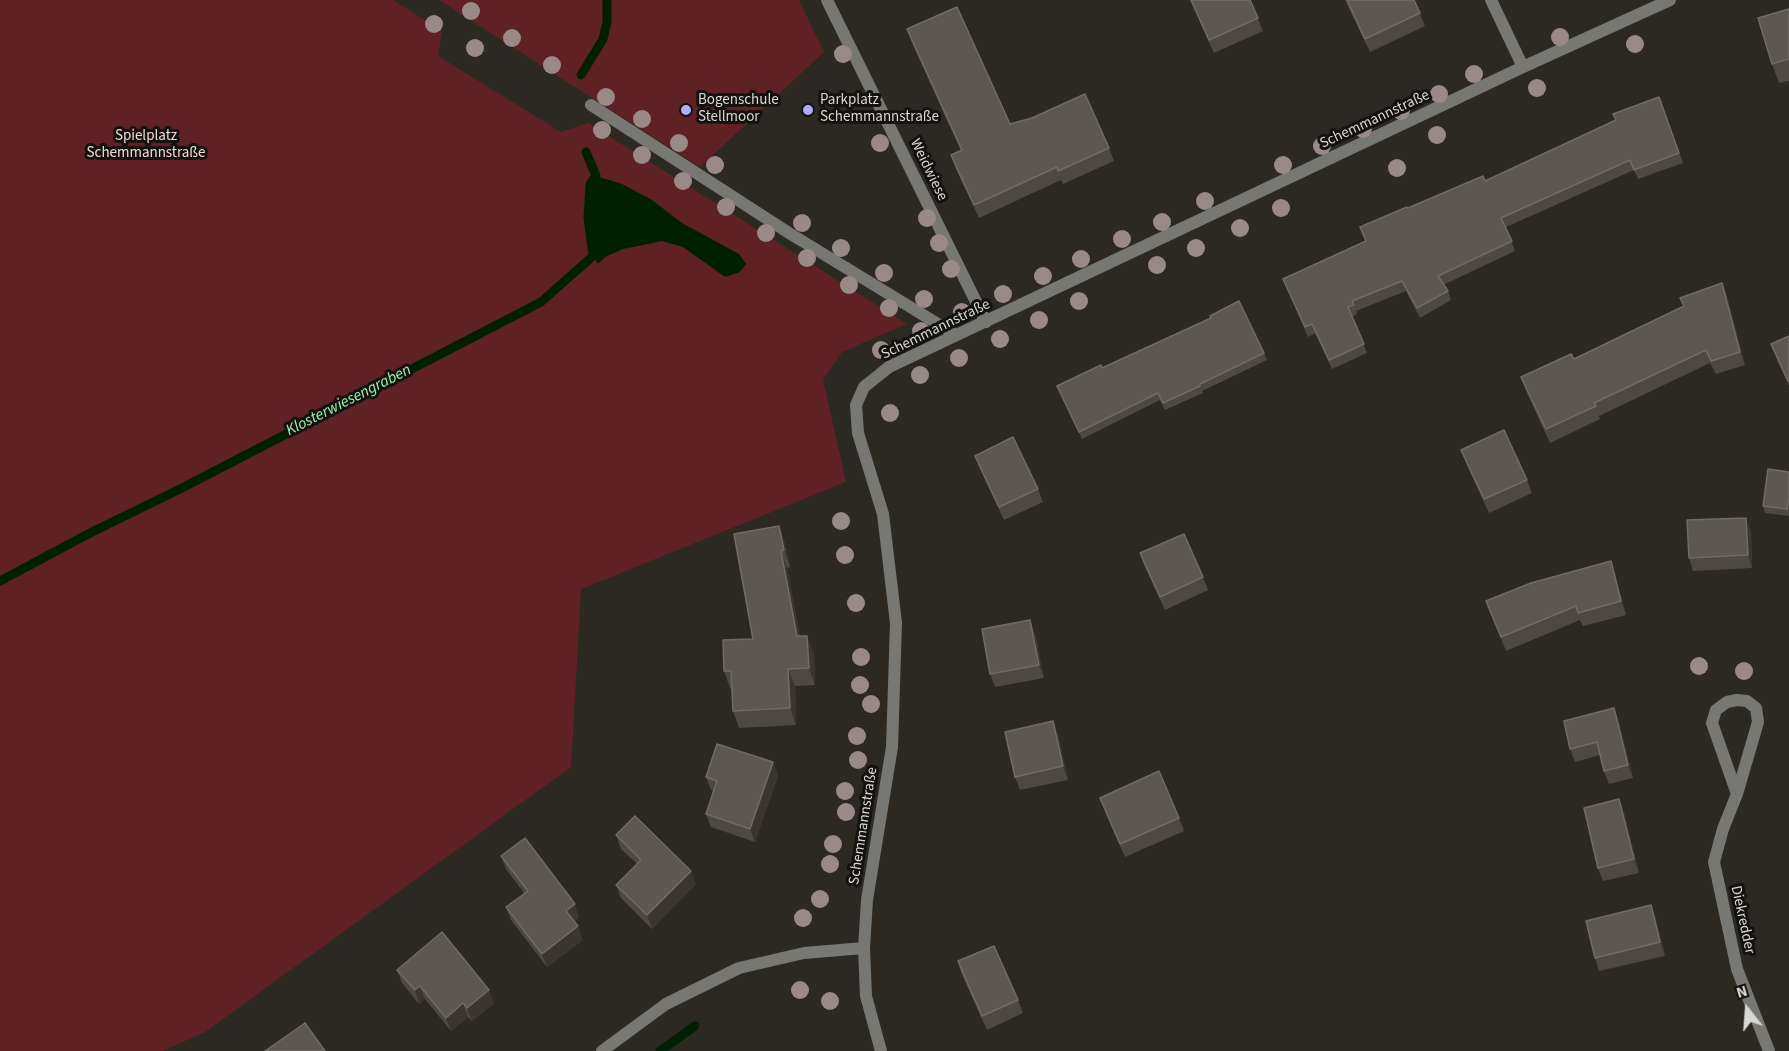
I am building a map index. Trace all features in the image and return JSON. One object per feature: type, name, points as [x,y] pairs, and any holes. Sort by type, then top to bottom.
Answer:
[{"type":"street","name":"Weidwiese","points":[[827,0],[986,322]]},
{"type":"street","points":[[1491,0],[1523,67]]},
{"type":"street","name":"Schemmannstraße","points":[[881,1051],[866,996],[864,948],[867,900],[892,747],[896,623],[883,514],[858,433],[856,405],[864,387],[889,367],[1523,67],[1670,0]]},
{"type":"street","points":[[591,105],[789,233],[956,335]]},
{"type":"street","name":"Diekredder","points":[[1737,794],[1712,723],[1716,710],[1727,702],[1737,700],[1747,701],[1756,708],[1758,722],[1737,794],[1723,829],[1714,862],[1737,969],[1769,1051]]},
{"type":"street","points":[[602,1051],[666,1004],[739,968],[804,953],[864,948]]},
{"type":"green space","name":"Spielplatz Schemmannstraße","points":[[0,0],[393,0],[442,31],[438,56],[561,132],[588,123],[907,324],[842,352],[823,380],[846,482],[581,589],[571,767],[205,1032],[163,1051],[0,1051]]},
{"type":"green space","name":"Bogenschule Stellmoor","points":[[439,0],[799,0],[824,52],[700,167]]},
{"type":"shaded area","points":[[596,176],[622,184],[652,200],[682,223],[739,254],[746,264],[740,272],[725,277],[683,247],[662,241],[623,249],[605,257],[598,264],[593,256],[588,218],[590,184]]},
{"type":"building","points":[[1191,0],[1250,0],[1258,18],[1209,40]]},
{"type":"building","points":[[1347,0],[1414,0],[1420,13],[1365,39]]},
{"type":"building","points":[[957,7],[1010,124],[1032,118],[1085,94],[1109,148],[1058,171],[1057,167],[974,205],[951,155],[962,150],[907,29]]},
{"type":"building","points":[[1789,9],[1789,59],[1772,64],[1758,18]]},
{"type":"building","points":[[1659,97],[1679,153],[1634,170],[1630,160],[1501,218],[1512,241],[1438,276],[1448,291],[1417,308],[1402,281],[1352,301],[1354,305],[1348,307],[1364,344],[1329,360],[1312,324],[1305,327],[1283,279],[1366,241],[1360,227],[1483,176],[1485,181],[1616,120],[1613,114]]},
{"type":"building","points":[[1722,283],[1740,352],[1711,361],[1706,350],[1594,403],[1596,406],[1546,429],[1521,377],[1571,354],[1574,359],[1684,306],[1680,298]]},
{"type":"building","points":[[1239,301],[1264,353],[1163,403],[1158,393],[1079,432],[1057,386],[1211,318],[1210,316]]},
{"type":"building","points":[[1789,336],[1789,381],[1788,381],[1771,344]]},
{"type":"building","points":[[1504,430],[1527,480],[1484,499],[1461,450]]},
{"type":"building","points":[[1013,437],[1038,489],[999,507],[975,456]]},
{"type":"building","points":[[1768,469],[1789,472],[1787,509],[1763,506]]},
{"type":"building","points":[[1746,518],[1748,555],[1689,558],[1687,520]]},
{"type":"building","points":[[779,526],[784,550],[781,551],[797,636],[807,636],[809,668],[788,669],[790,708],[733,711],[731,671],[724,671],[723,640],[753,639],[734,534]]},
{"type":"building","points":[[1184,534],[1203,577],[1160,597],[1140,553]]},
{"type":"building","points":[[1611,561],[1621,601],[1578,613],[1576,606],[1501,637],[1486,601],[1531,583]]},
{"type":"building","points":[[1030,620],[1039,665],[990,674],[982,629]]},
{"type":"building","points":[[1614,708],[1628,765],[1604,771],[1597,742],[1570,749],[1564,721]]},
{"type":"building","points":[[1053,721],[1063,766],[1015,777],[1005,732]]},
{"type":"building","points":[[717,744],[773,762],[750,829],[706,814],[717,781],[706,777]]},
{"type":"building","points":[[1159,771],[1179,818],[1120,844],[1100,798]]},
{"type":"building","points":[[1619,799],[1634,859],[1598,868],[1584,808]]},
{"type":"building","points":[[635,816],[691,871],[647,915],[616,885],[641,860],[616,835]]},
{"type":"building","points":[[525,838],[575,904],[566,911],[578,926],[542,954],[506,907],[528,891],[501,856]]},
{"type":"building","points":[[1651,905],[1660,942],[1595,958],[1586,921]]},
{"type":"building","points":[[442,932],[489,990],[467,1008],[463,1003],[446,1018],[420,986],[415,990],[397,970]]},
{"type":"building","points":[[994,946],[1018,1000],[982,1016],[958,961]]},
{"type":"building","points":[[305,1023],[325,1051],[265,1051]]},
{"type":"waterway","name":"Klosterwiesengraben","points":[[581,75],[603,39],[607,22],[607,0]]},
{"type":"waterway","name":"Klosterwiesengraben","points":[[0,581],[541,302],[593,256],[588,218],[590,184],[596,176],[586,152]]},
{"type":"waterway","points":[[660,1051],[695,1026]]},
{"type":"place","name":"Bogenschule Stellmoor","points":[[686,110]]},
{"type":"place","name":"Parkplatz Schemmannstraße","points":[[808,110]]}]
